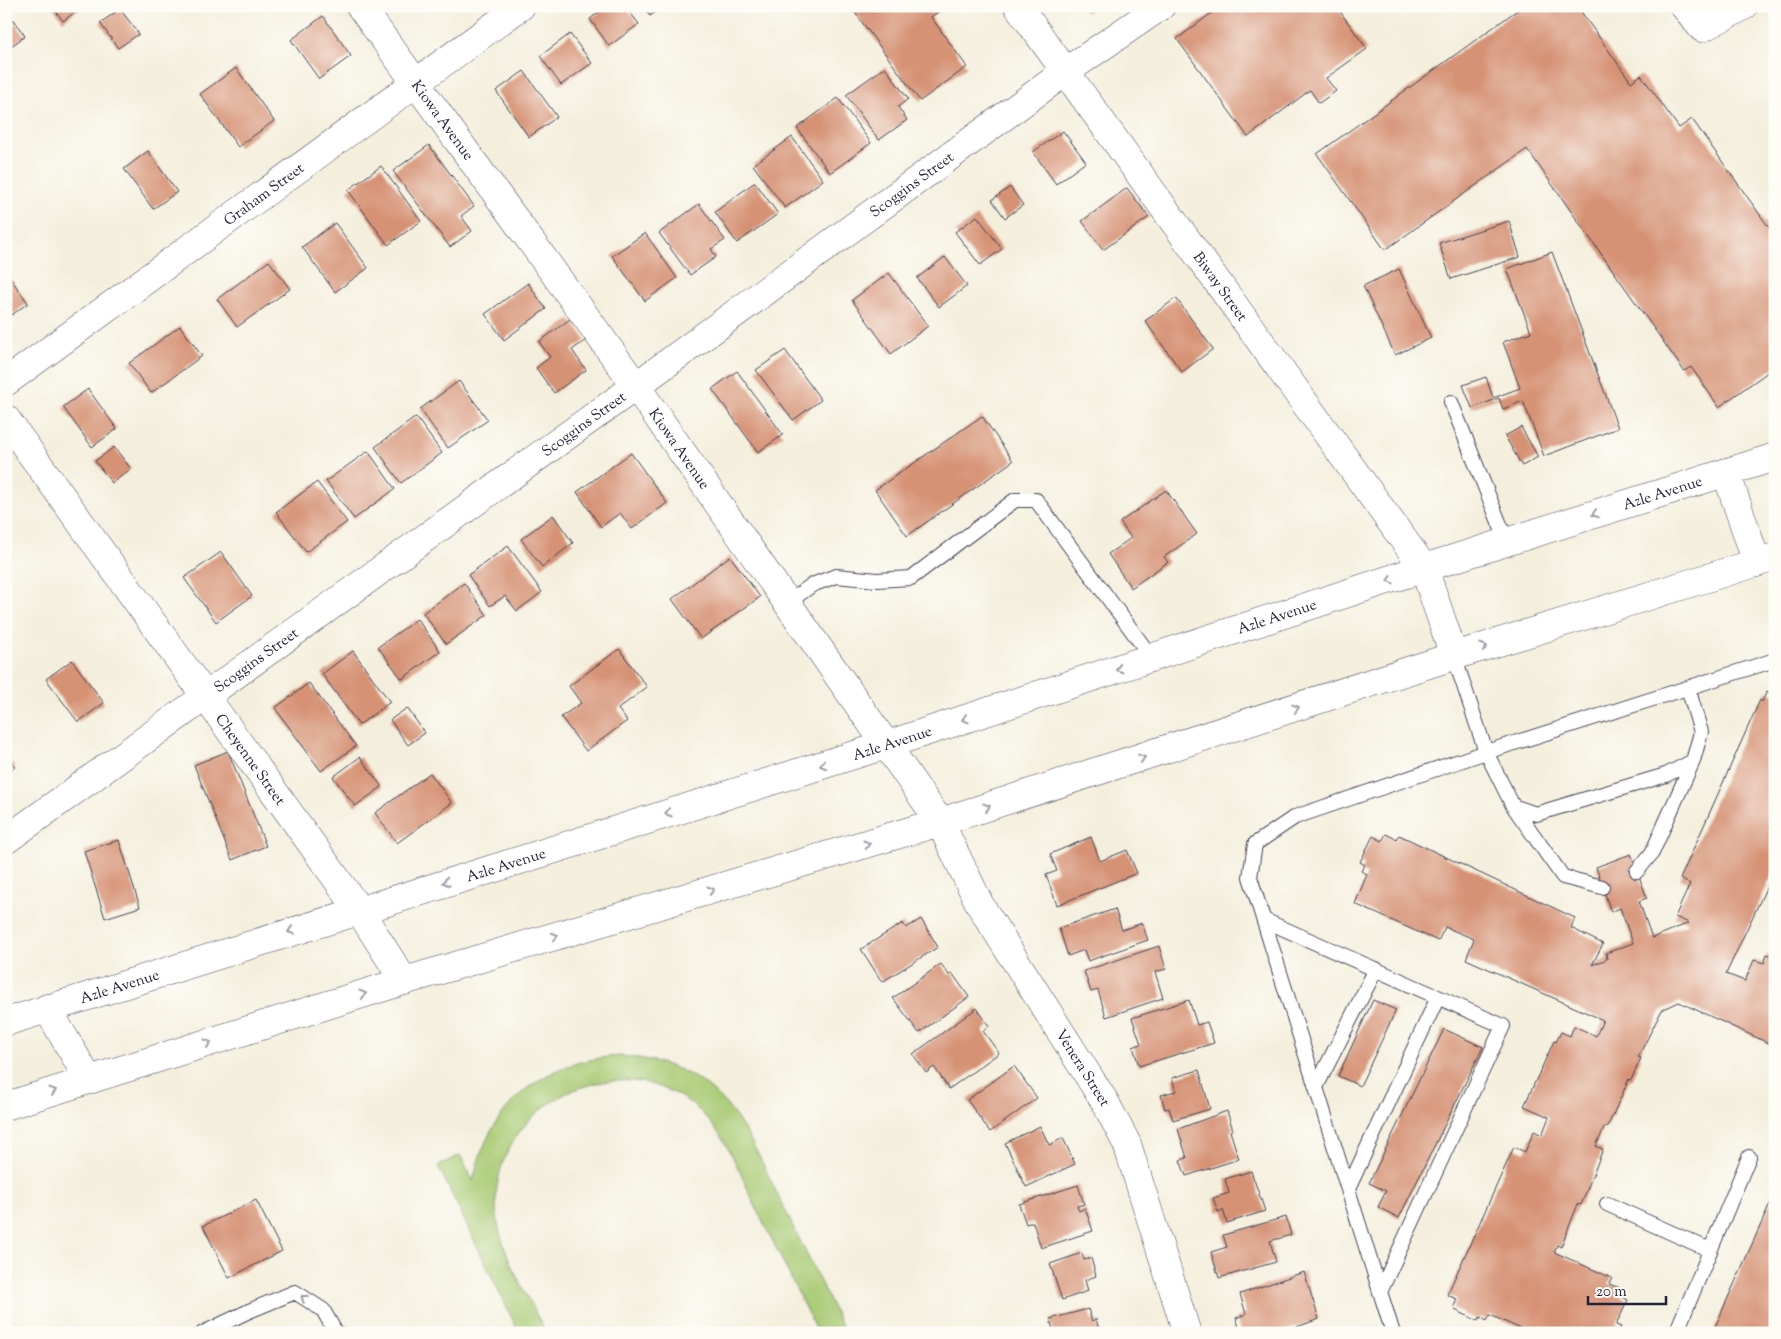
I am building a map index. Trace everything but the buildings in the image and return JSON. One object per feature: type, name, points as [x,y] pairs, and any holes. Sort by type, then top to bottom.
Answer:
[{"type":"street","name":"Kiowa Avenue","points":[[360,6],[636,386],[940,822]]},
{"type":"street","name":"Graham Street","points":[[6,382],[521,6]]},
{"type":"street","name":"Biway Street","points":[[1018,6],[1424,568],[1454,656]]},
{"type":"street","name":"Scoggins Street","points":[[6,840],[636,386],[1066,72],[1161,6]]},
{"type":"street","points":[[1684,6],[1702,28],[1744,6]]},
{"type":"street","name":"Cheyenne Street","points":[[6,419],[207,695],[358,910],[404,981]]},
{"type":"street","name":"Azle Avenue","points":[[6,1022],[886,745],[1424,568],[1775,457]]},
{"type":"street","points":[[6,1106],[404,981],[940,822],[1454,656],[1766,560],[1726,472]]},
{"type":"street","name":"Venera Street","points":[[940,822],[980,905],[1105,1102],[1127,1144],[1187,1333]]},
{"type":"street","points":[[47,1008],[89,1080]]},
{"type":"lane","points":[[1451,402],[1507,542]]},
{"type":"lane","points":[[787,602],[812,585],[836,576],[877,580],[911,578],[1014,500],[1036,500],[1152,658]]},
{"type":"lane","points":[[1454,656],[1486,752],[1513,806],[1563,877],[1602,887]]},
{"type":"lane","points":[[1393,1333],[1250,877],[1255,844],[1295,817],[1486,752],[1775,660]]},
{"type":"lane","points":[[1637,871],[1652,853],[1693,761],[1701,732],[1688,688]]},
{"type":"lane","points":[[1513,806],[1536,814],[1666,775],[1693,761]]},
{"type":"lane","points":[[1264,920],[1503,1026],[1380,1292]]},
{"type":"lane","points":[[1316,1087],[1376,970]]},
{"type":"lane","points":[[1348,1189],[1438,997]]},
{"type":"lane","points":[[1676,1333],[1749,1157]]},
{"type":"lane","points":[[1606,1204],[1710,1250]]},
{"type":"lane","points":[[203,1333],[295,1292],[323,1310],[336,1333]]},
{"type":"green space","points":[[622,1056],[656,1062],[684,1072],[707,1086],[726,1104],[742,1125],[756,1150],[845,1333],[817,1333],[732,1155],[705,1116],[693,1105],[662,1088],[630,1081],[597,1083],[566,1094],[539,1111],[517,1135],[502,1165],[496,1199],[497,1217],[501,1234],[513,1269],[546,1333],[519,1333],[438,1166],[460,1155],[473,1181],[481,1154],[492,1129],[507,1108],[524,1091],[545,1077],[568,1066],[594,1059]]}]
